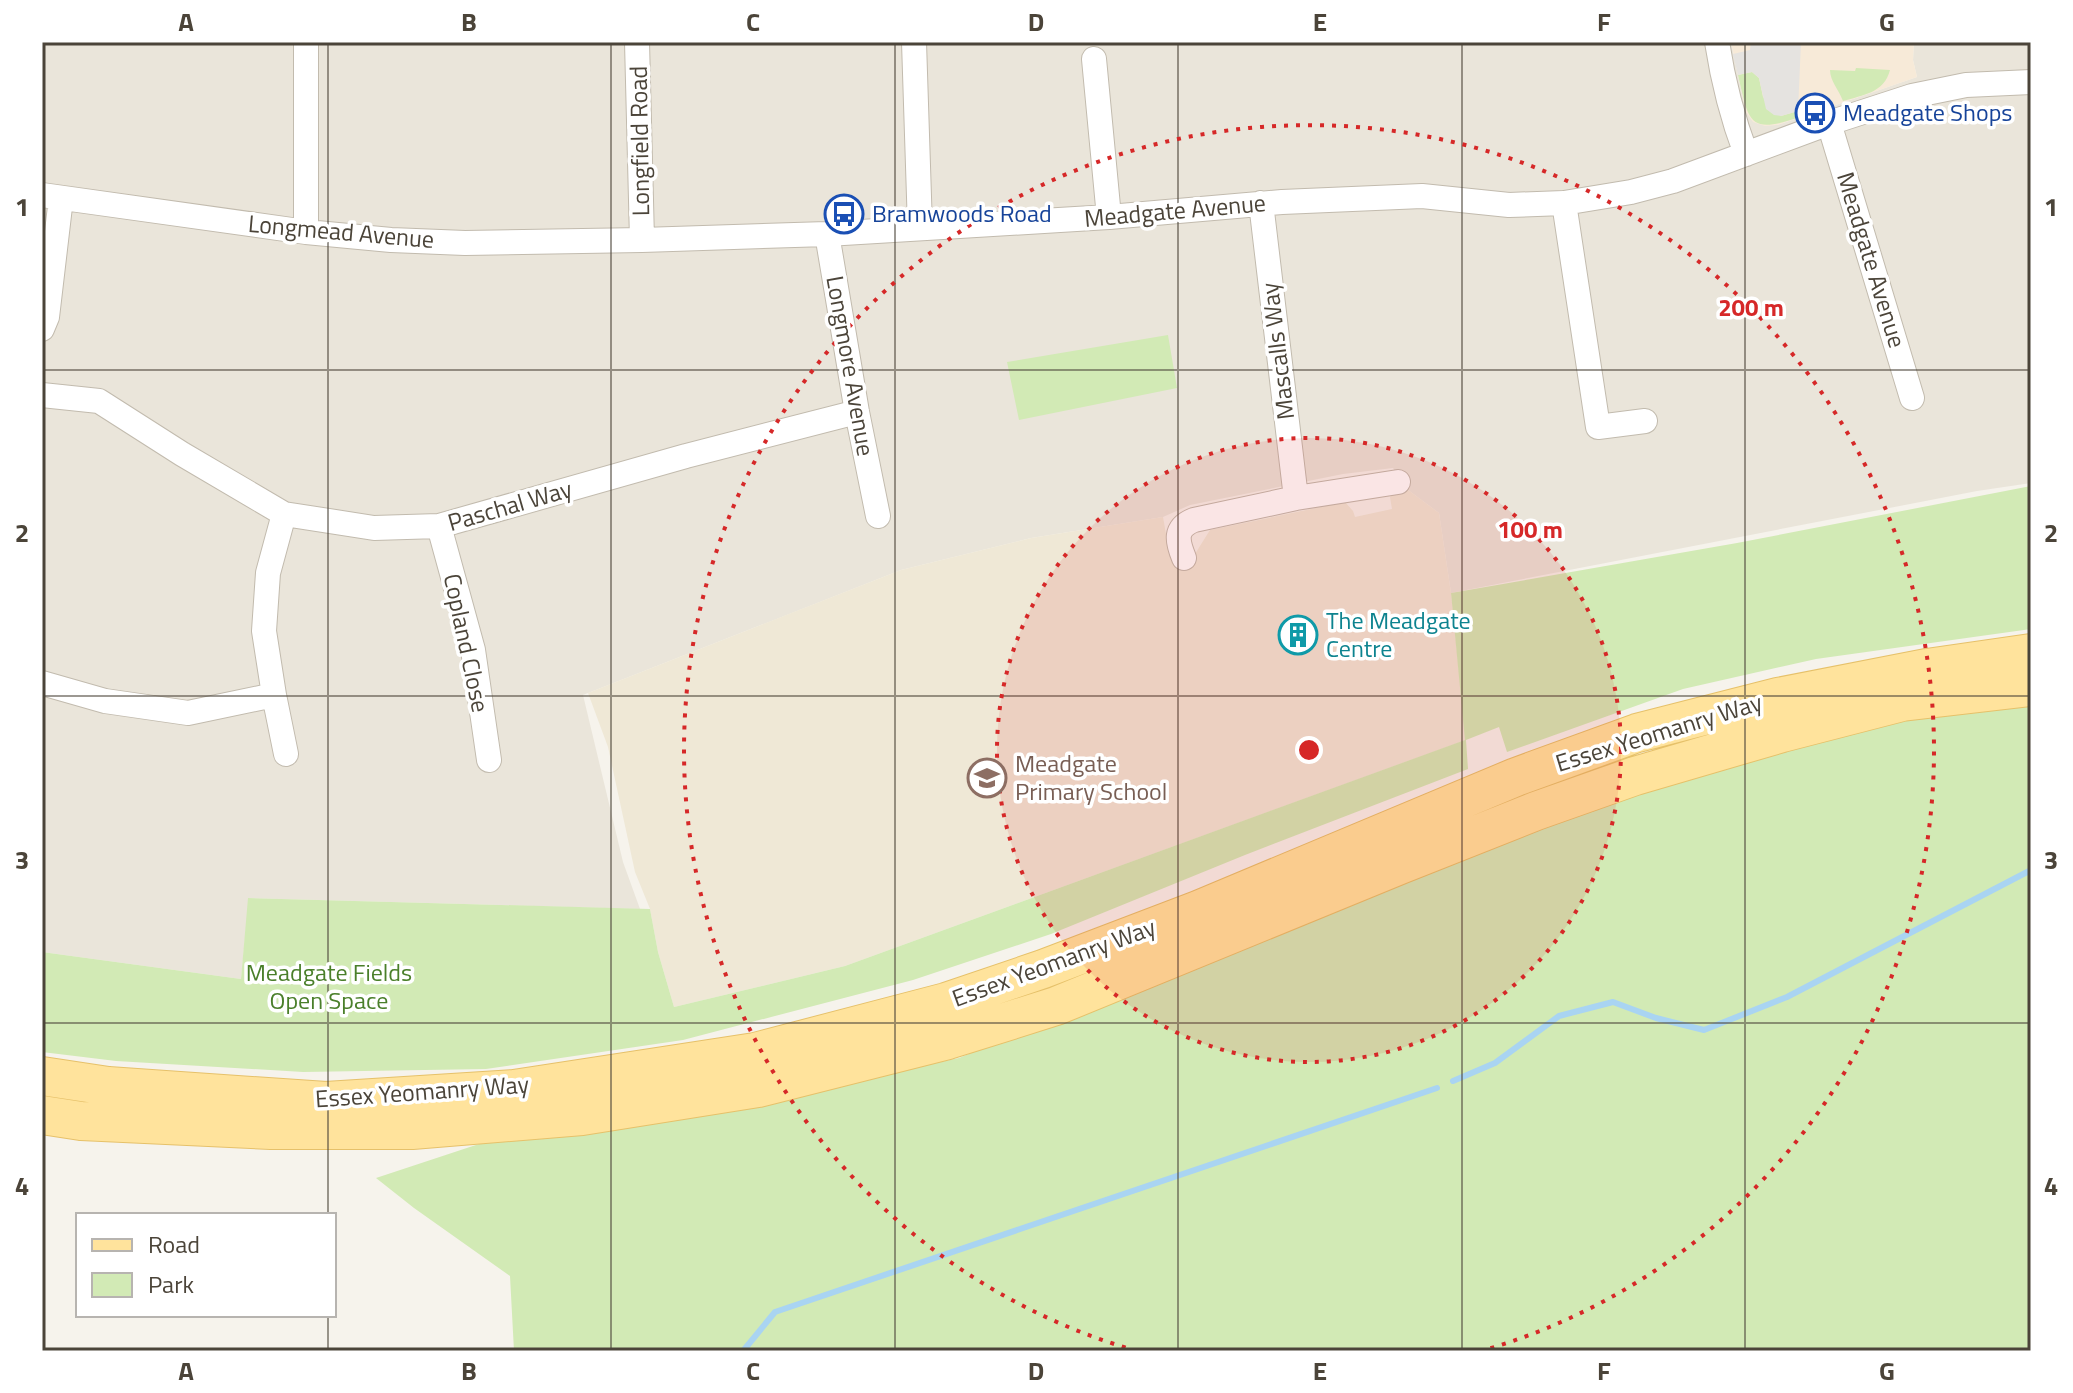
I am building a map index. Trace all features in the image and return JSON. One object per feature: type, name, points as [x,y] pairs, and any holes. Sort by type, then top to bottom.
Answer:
[{"type":"main road","name":"Essex Yeomanry Way","points":[[42,1076],[108,1086],[326,1101],[514,1089],[755,1052],[946,1002],[1043,969],[1198,910],[1516,777],[1637,733],[1778,697],[1927,668],[2031,653]]},
{"type":"main road","name":"Essex Yeomanry Way","points":[[42,1115],[81,1121],[271,1130],[412,1130],[582,1116],[758,1088],[948,1040],[1056,1006],[1400,865],[1635,776],[1902,702],[2031,687]]},
{"type":"street","points":[[306,42],[306,232]]},
{"type":"street","name":"Longfield Road","points":[[637,42],[642,240]]},
{"type":"street","points":[[914,42],[920,228]]},
{"type":"street","points":[[1717,42],[1726,94],[1746,154]]},
{"type":"street","points":[[1094,59],[1109,217]]},
{"type":"street","name":"Meadgate Avenue","points":[[642,240],[827,234],[1109,217],[1261,203],[1422,196],[1509,205],[1564,203],[1631,192],[1673,181],[1829,123],[1939,89],[2031,82]]},
{"type":"street","name":"Meadgate Avenue","points":[[1829,123],[1912,398]]},
{"type":"street","points":[[42,329],[47,317],[52,197]]},
{"type":"street","name":"Longmead Avenue","points":[[52,197],[306,232],[391,240],[465,243],[642,240]]},
{"type":"street","name":"Mascalls Way","points":[[1261,203],[1296,498]]},
{"type":"street","points":[[1564,203],[1598,427],[1645,421]]},
{"type":"street","name":"Longmore Avenue","points":[[827,234],[871,505]]},
{"type":"street","name":"Paschal Way","points":[[42,395],[99,401],[284,514],[374,528],[439,526],[686,456],[857,412]]},
{"type":"street","points":[[1184,558],[1179,546],[1180,531],[1184,524],[1194,520],[1296,498],[1398,482]]},
{"type":"street","points":[[284,514],[268,573],[264,631],[286,754]]},
{"type":"street","name":"Copland Close","points":[[439,526],[473,650],[489,760]]},
{"type":"street","points":[[42,683],[105,701],[188,713],[274,695]]},
{"type":"shaded area","points":[[42,42],[1731,42],[1746,112],[1777,125],[1917,77],[1913,60],[1914,42],[2031,42],[2031,483],[1451,593],[1439,513],[1408,490],[1393,468],[1343,474],[1190,505],[1163,517],[1031,538],[901,570],[583,695],[623,862],[640,909],[249,898],[241,979],[42,952]]},
{"type":"shaded area","points":[[1731,42],[1914,42],[1913,60],[1917,77],[1777,125],[1765,126],[1753,122],[1746,112]]},
{"type":"shaded area","points":[[1751,42],[1801,42],[1798,111],[1774,115],[1766,109],[1759,78],[1752,72],[1738,75],[1733,54],[1750,50]]},
{"type":"shaded area","name":"Meadgate Primary School","points":[[1408,490],[1439,513],[1451,593],[1466,740],[845,966],[674,1007],[658,952],[650,909],[635,872],[608,747],[588,693],[901,570],[1031,538],[1163,517],[1174,564],[1195,554],[1210,530],[1345,502],[1355,517],[1392,509],[1390,497],[1394,492]]},
{"type":"green space","points":[[1856,68],[1890,70],[1878,88],[1843,101],[1830,70],[1855,71]]},
{"type":"green space","points":[[1752,72],[1759,78],[1763,97],[1781,116],[1798,111],[1800,117],[1770,125],[1754,120],[1745,104],[1738,75]]},
{"type":"green space","points":[[1168,335],[1177,388],[1019,420],[1007,362]]},
{"type":"green space","name":"Meadgate Fields Open Space","points":[[2031,486],[2031,629],[1816,659],[1683,689],[1507,752],[1499,727],[1466,740],[1468,769],[1051,934],[913,980],[683,1040],[486,1069],[303,1072],[116,1061],[42,1052],[42,952],[241,979],[248,898],[650,909],[658,952],[674,1007],[845,966],[1465,740],[1451,593],[1737,543]]},
{"type":"green space","points":[[2031,704],[2031,1351],[514,1351],[510,1276],[376,1178],[485,1142],[738,1106],[959,1058],[1547,814],[1884,721]]},
{"type":"waterway","points":[[1453,1081],[1495,1063],[1559,1016],[1613,1002],[1656,1018],[1704,1030],[1787,997],[2031,870]]},
{"type":"waterway","points":[[743,1351],[775,1312],[1437,1088]]},
{"type":"place","name":"Meadgate Shops","points":[[1815,113]]},
{"type":"place","name":"Bramwoods Road","points":[[844,214]]},
{"type":"place","name":"The Meadgate Centre","points":[[1298,635]]},
{"type":"place","name":"Meadgate Primary School","points":[[987,778]]}]
